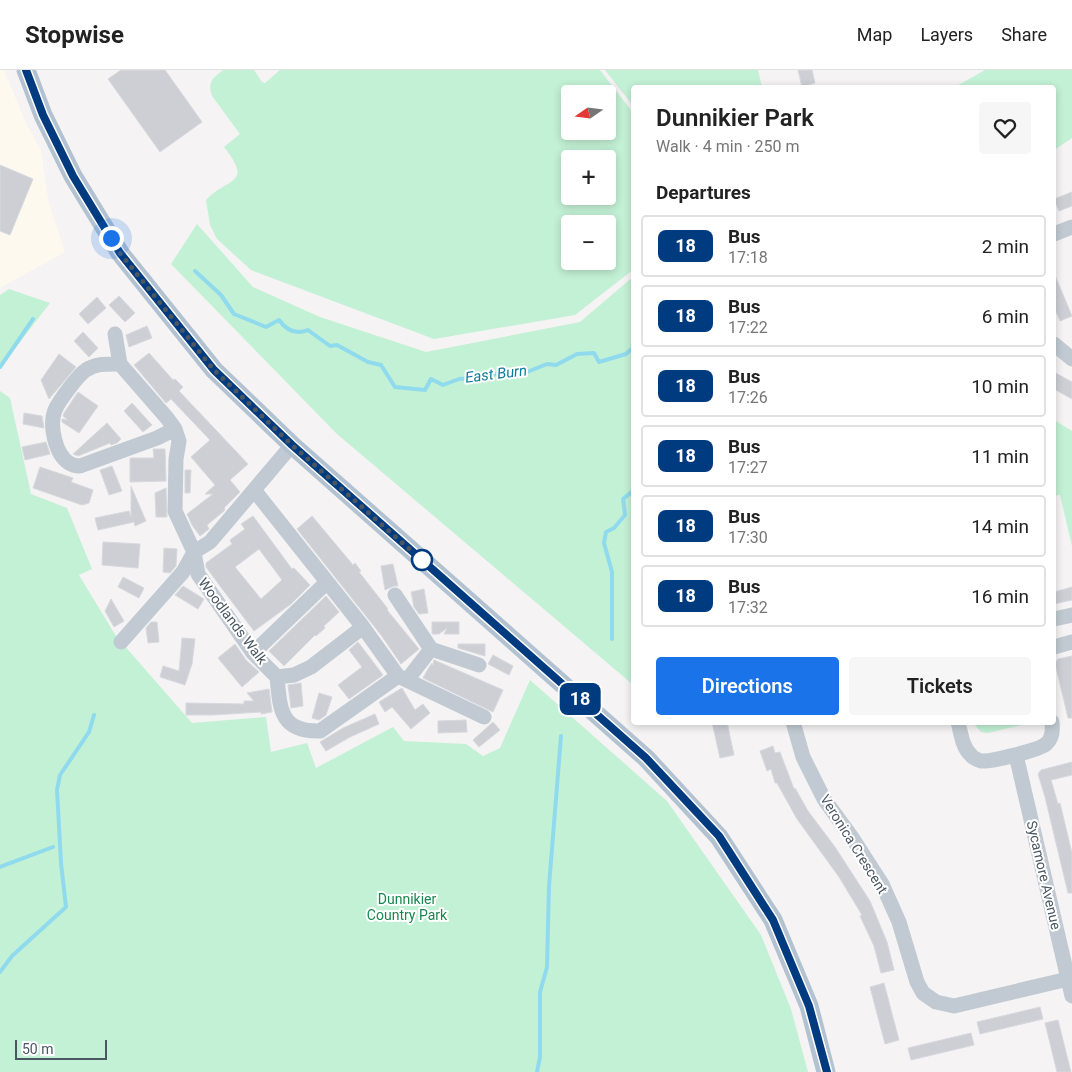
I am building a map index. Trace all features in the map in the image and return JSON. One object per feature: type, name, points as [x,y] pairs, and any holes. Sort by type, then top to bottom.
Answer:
[{"type":"main road","points":[[26,70],[43,115],[73,176],[120,253],[214,370],[292,445],[646,758],[719,836],[773,920],[809,1006],[826,1072]]},
{"type":"street","points":[[1056,233],[1072,227]]},
{"type":"street","points":[[115,334],[120,364],[175,429],[157,438],[80,466],[70,464],[57,446],[53,423],[55,410],[74,382],[86,370],[98,364],[120,364]]},
{"type":"street","points":[[1056,346],[1072,359]]},
{"type":"street","name":"Woodlands Walk","points":[[175,429],[179,441],[176,459],[175,511],[194,552],[198,574],[253,653],[277,677],[294,675],[311,667],[363,627]]},
{"type":"street","points":[[121,642],[183,572],[194,552],[210,542],[292,445]]},
{"type":"street","points":[[254,490],[402,678],[484,717]]},
{"type":"street","points":[[253,653],[327,582]]},
{"type":"street","points":[[395,595],[431,649],[478,665]]},
{"type":"street","points":[[1056,619],[1072,615]]},
{"type":"street","points":[[1056,646],[1072,642]]},
{"type":"street","points":[[277,677],[279,702],[287,721],[293,726],[309,731],[320,731],[402,678],[431,649]]},
{"type":"street","name":"Veronica Crescent","points":[[794,725],[803,757],[824,799],[882,884],[899,922],[917,982],[923,993],[936,1002],[954,1006],[1068,979]]},
{"type":"street","points":[[959,725],[964,746],[970,754],[982,761],[1016,755],[1043,746],[1048,743],[1052,735],[1052,725]]},
{"type":"street","name":"Sycamore Avenue","points":[[1016,755],[1072,996]]},
{"type":"shaded area","points":[[0,70],[4,70],[27,125],[41,150],[49,204],[65,252],[0,288]]},
{"type":"green space","points":[[223,70],[254,70],[262,82],[265,83],[280,70],[600,70],[612,85],[561,85],[561,140],[616,140],[616,91],[631,110],[631,271],[575,315],[434,339],[251,270],[217,239],[210,225],[206,200],[234,179],[237,174],[237,168],[233,159],[224,147],[240,134],[212,96],[210,87],[212,81]]},
{"type":"green space","points":[[605,70],[758,70],[762,85],[631,85],[631,103]]},
{"type":"green space","points":[[985,70],[1072,70],[1072,138],[1056,149],[1056,85],[959,85]]},
{"type":"green space","points":[[197,224],[253,287],[320,317],[426,352],[580,322],[631,279],[631,683],[337,434],[171,264]]},
{"type":"green space","points":[[9,289],[50,303],[0,368],[0,295]]},
{"type":"green space","name":"Dunnikier Country Park","points":[[0,391],[10,398],[31,494],[67,508],[92,569],[79,575],[116,636],[192,723],[266,717],[271,752],[307,743],[316,768],[393,727],[404,741],[466,744],[483,756],[500,748],[530,680],[667,801],[761,935],[791,1009],[808,1072],[0,1072]]},
{"type":"green space","points":[[1056,421],[1072,431],[1072,546],[1060,495],[1056,496]]},
{"type":"green space","points":[[975,725],[1021,725],[988,733],[981,732]]},
{"type":"building","points":[[121,70],[165,70],[202,122],[160,152],[108,79]]},
{"type":"building","points":[[798,70],[812,70],[815,83],[802,85]]},
{"type":"building","points":[[0,165],[33,179],[10,235],[0,231]]},
{"type":"building","points":[[1072,192],[1072,206],[1059,211],[1056,198]]},
{"type":"building","points":[[1056,278],[1072,316],[1060,321],[1056,312]]},
{"type":"building","points":[[119,296],[135,313],[125,322],[109,305]]},
{"type":"building","points":[[97,297],[106,308],[88,324],[79,314]]},
{"type":"building","points":[[147,326],[152,338],[129,347],[126,335]]},
{"type":"building","points":[[83,332],[98,348],[89,357],[74,341]]},
{"type":"building","points":[[149,353],[173,380],[175,379],[183,387],[179,391],[248,464],[230,480],[240,492],[224,508],[224,511],[207,525],[209,529],[200,536],[187,514],[213,494],[205,494],[215,485],[191,457],[210,440],[171,399],[166,403],[134,365]]},
{"type":"building","points":[[59,354],[76,367],[49,399],[41,380]]},
{"type":"building","points":[[1056,373],[1072,382],[1072,399],[1056,390]]},
{"type":"building","points":[[78,392],[98,406],[79,433],[62,422],[62,419],[68,420],[63,416],[64,413]]},
{"type":"building","points":[[132,403],[152,425],[143,432],[124,411]]},
{"type":"building","points":[[24,413],[42,416],[44,428],[23,424]]},
{"type":"building","points":[[107,423],[121,439],[117,443],[111,445],[110,443],[78,456],[73,454]]},
{"type":"building","points":[[46,442],[50,454],[25,460],[22,447]]},
{"type":"building","points":[[153,449],[165,449],[166,481],[130,482],[130,458],[154,458]]},
{"type":"building","points":[[112,466],[122,491],[109,495],[100,470]]},
{"type":"building","points":[[40,467],[73,478],[71,482],[93,490],[89,503],[82,505],[33,488]]},
{"type":"building","points":[[185,470],[191,470],[190,493],[185,493]]},
{"type":"building","points":[[131,486],[146,521],[135,526],[134,522],[98,530],[95,518],[129,511],[131,517]]},
{"type":"building","points":[[166,488],[167,517],[156,517],[155,493]]},
{"type":"building","points":[[253,516],[292,569],[294,568],[310,585],[291,604],[254,631],[206,567],[206,563],[232,544],[230,540],[245,529],[241,524]],"holes":[[[259,549],[282,580],[261,599],[235,567]]]},
{"type":"building","points":[[312,516],[353,565],[355,563],[361,571],[359,572],[387,610],[419,649],[401,664],[381,635],[297,529]]},
{"type":"building","points":[[103,542],[140,544],[138,568],[102,565]]},
{"type":"building","points":[[164,548],[177,549],[176,566],[170,573],[163,572]]},
{"type":"building","points":[[393,564],[398,586],[385,590],[381,566]]},
{"type":"building","points":[[123,577],[144,588],[139,598],[118,587]]},
{"type":"building","points":[[183,586],[204,599],[198,609],[175,595]]},
{"type":"building","points":[[1072,587],[1072,600],[1056,604],[1056,591]]},
{"type":"building","points":[[424,589],[428,613],[419,614],[414,607],[411,592]]},
{"type":"building","points":[[326,596],[339,612],[324,626],[325,628],[315,635],[284,666],[269,651]]},
{"type":"building","points":[[111,599],[124,621],[114,627],[105,611]]},
{"type":"building","points":[[151,622],[157,622],[159,642],[148,643],[146,628]]},
{"type":"building","points":[[432,622],[459,622],[459,634],[444,634],[447,628],[439,634],[432,634]]},
{"type":"building","points":[[182,638],[195,639],[192,664],[185,685],[160,677],[163,666],[179,671]]},
{"type":"building","points":[[358,642],[383,675],[349,699],[338,685],[362,667],[349,650]]},
{"type":"building","points":[[235,644],[246,660],[259,672],[242,687],[218,658]]},
{"type":"building","points":[[458,644],[485,644],[485,656],[458,648]]},
{"type":"building","points":[[493,655],[513,666],[509,675],[488,664]]},
{"type":"building","points":[[1072,656],[1072,718],[1068,718],[1056,667],[1058,659]]},
{"type":"building","points":[[434,660],[503,690],[493,712],[423,678],[432,663],[433,665]]},
{"type":"building","points":[[301,683],[303,706],[291,708],[288,685]]},
{"type":"building","points":[[402,688],[415,710],[423,704],[430,713],[411,729],[392,707],[385,712],[379,702]]},
{"type":"building","points":[[269,689],[272,712],[261,714],[261,712],[186,715],[186,703],[244,704],[244,701],[254,701],[247,693]]},
{"type":"building","points":[[319,693],[332,697],[326,715],[319,720],[312,718]]},
{"type":"building","points":[[375,714],[379,724],[350,737],[326,751],[320,742],[343,728]]},
{"type":"building","points":[[466,720],[467,732],[438,733],[438,721]]},
{"type":"building","points":[[493,722],[500,730],[479,747],[473,740]]},
{"type":"building","points":[[713,725],[728,725],[734,755],[720,758]]},
{"type":"building","points":[[773,746],[775,753],[780,752],[794,789],[870,901],[887,942],[894,970],[881,973],[874,946],[860,916],[862,915],[839,877],[797,819],[777,783],[775,783],[771,769],[767,771],[760,751]]},
{"type":"building","points":[[1072,762],[1072,775],[1051,780],[1058,804],[1060,803],[1072,853],[1072,893],[1068,893],[1038,774],[1041,770]]},
{"type":"building","points":[[884,983],[899,1040],[885,1044],[870,987]]},
{"type":"building","points":[[1040,1007],[1043,1019],[980,1034],[977,1022]]},
{"type":"building","points":[[1058,1020],[1071,1072],[1057,1072],[1045,1023]]},
{"type":"building","points":[[971,1033],[974,1045],[911,1060],[908,1048]]},
{"type":"waterway","name":"East Burn","points":[[195,271],[221,295],[234,314],[266,327],[279,320],[292,331],[308,330],[330,346],[337,345],[368,362],[381,365],[395,387],[425,390],[431,379],[443,385],[459,379],[489,377],[500,372],[527,372],[547,364],[556,365],[577,354],[594,353],[599,362],[626,354],[631,350]]},
{"type":"waterway","points":[[0,367],[33,319]]},
{"type":"waterway","points":[[612,639],[612,572],[604,543],[606,532],[614,528],[625,515],[623,499],[631,492]]},
{"type":"waterway","points":[[0,972],[12,956],[66,907],[61,863],[57,790],[60,775],[89,732],[94,715]]},
{"type":"waterway","points":[[537,1072],[540,1057],[540,992],[547,967],[549,886],[561,736]]},
{"type":"waterway","points":[[0,867],[53,847]]},
{"type":"bus line","name":"18","points":[[26,70],[43,115],[73,176],[120,253],[214,370],[292,445],[646,758],[719,836],[773,920],[809,1006],[827,1072]]},
{"type":"route","points":[[111,238],[120,253],[214,370],[292,445],[424,562],[422,560]]}]
